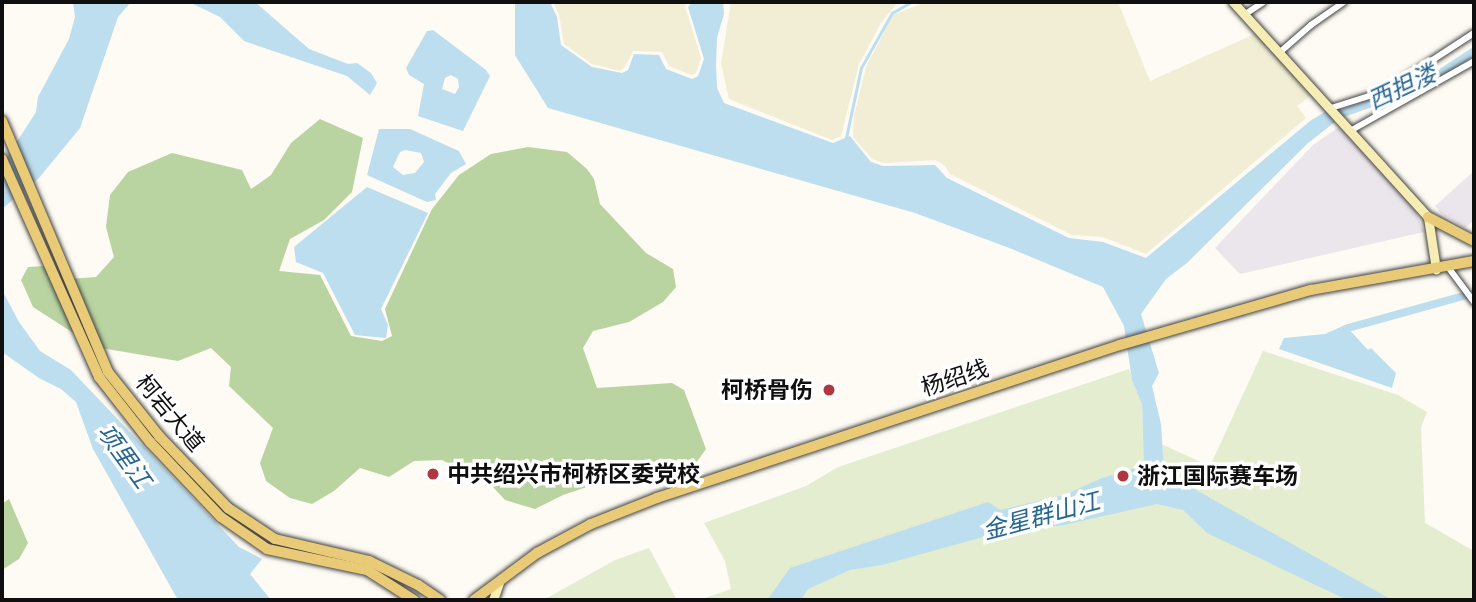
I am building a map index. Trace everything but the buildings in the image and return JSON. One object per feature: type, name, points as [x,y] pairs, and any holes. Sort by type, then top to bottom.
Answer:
[{"type":"main road","name":"柯岩大道","points":[[3,124],[108,372],[159,436],[228,508],[275,539],[369,561],[418,585],[440,600]]},
{"type":"main road","name":"柯岩大道","points":[[2,159],[99,377],[149,442],[221,517],[267,549],[367,570],[414,600]]},
{"type":"main road","points":[[1428,217],[1474,241]]},
{"type":"main road","name":"杨绍线","points":[[474,600],[537,553],[592,524],[657,498],[1151,336],[1311,290],[1436,270],[1474,261]]},
{"type":"street","points":[[1233,2],[1428,217],[1436,270]]},
{"type":"street","points":[[1244,15],[1263,2]]},
{"type":"street","points":[[1279,53],[1311,25],[1344,2]]},
{"type":"street","points":[[1331,108],[1385,91],[1474,33]]},
{"type":"street","points":[[1350,131],[1474,61]]},
{"type":"street","points":[[1448,267],[1474,301]]},
{"type":"street","points":[[493,600],[500,580]]},
{"type":"shaded area","points":[[553,2],[688,2],[685,6],[701,58],[696,73],[691,75],[669,66],[662,52],[633,51],[620,71],[592,64],[564,44],[559,15]]},
{"type":"shaded area","points":[[731,2],[898,2],[881,23],[859,64],[841,136],[832,140],[729,99],[721,64]]},
{"type":"shaded area","points":[[925,2],[1118,2],[1150,81],[1257,33],[1313,94],[1297,106],[1306,118],[1146,254],[1103,237],[1072,235],[950,174],[945,166],[936,160],[884,163],[872,159],[853,137],[854,116],[866,67],[893,15]]},
{"type":"shaded area","points":[[1339,127],[1413,205],[1424,232],[1240,274],[1215,248],[1313,145]]},
{"type":"shaded area","points":[[1474,171],[1474,220],[1465,228],[1440,213],[1435,206]]},
{"type":"green space","points":[[320,119],[363,138],[352,192],[324,220],[290,239],[279,271],[320,275],[351,336],[382,341],[392,336],[385,309],[432,209],[459,175],[491,154],[528,147],[567,152],[587,169],[594,179],[600,204],[646,253],[673,269],[676,287],[663,302],[629,322],[593,331],[583,348],[597,388],[672,383],[684,390],[706,449],[696,463],[651,476],[614,478],[563,495],[535,509],[505,500],[493,487],[442,460],[414,461],[389,477],[360,468],[334,491],[312,504],[290,498],[266,481],[260,463],[273,428],[229,386],[231,367],[211,348],[178,361],[95,347],[33,307],[21,280],[28,267],[44,266],[70,279],[96,277],[114,257],[106,227],[110,195],[128,172],[172,153],[242,170],[251,189],[271,175],[291,143]]},
{"type":"green space","name":"浙江国际赛车场","points":[[1263,351],[1398,395],[1427,412],[1421,427],[1425,523],[1474,551],[1474,600],[699,600],[731,589],[725,561],[704,523],[806,486],[838,467],[1129,369],[1142,403],[1143,436],[1210,466]]},
{"type":"green space","points":[[9,499],[28,543],[19,559],[2,570],[2,504]]},
{"type":"green space","points":[[649,548],[677,600],[537,600],[549,597],[615,560]]},
{"type":"water","points":[[73,2],[131,2],[118,17],[80,128],[39,178],[2,209],[2,165],[36,112],[38,97],[69,39],[75,17]]},
{"type":"water","points":[[189,2],[255,2],[309,49],[348,64],[357,63],[371,73],[377,83],[370,95],[347,76],[244,41],[220,17]]},
{"type":"water","name":"金星群山江","points":[[515,2],[550,2],[557,17],[561,45],[592,67],[622,73],[628,70],[634,54],[659,55],[666,69],[692,79],[698,76],[704,59],[688,7],[692,2],[723,2],[724,14],[717,38],[716,65],[717,88],[724,103],[833,143],[850,136],[871,162],[883,166],[935,165],[947,178],[1069,238],[1103,242],[1146,258],[1310,121],[1328,110],[1335,122],[1308,143],[1187,263],[1166,279],[1141,314],[1159,373],[1152,386],[1161,424],[1164,472],[1392,600],[1347,600],[1207,533],[1183,510],[1157,504],[1064,525],[1005,531],[882,565],[850,570],[808,589],[801,600],[767,600],[790,568],[988,502],[1000,510],[1064,495],[1102,478],[1139,467],[1144,461],[1142,404],[1132,380],[1124,326],[1103,287],[1012,249],[915,213],[548,108],[515,55]]},
{"type":"water","points":[[433,30],[486,70],[490,76],[463,131],[418,116],[424,84],[409,75],[406,68],[427,31]],"holes":[[[451,75],[458,79],[459,87],[455,94],[442,89],[445,78]]]},
{"type":"water","points":[[379,129],[410,129],[459,151],[466,164],[451,173],[435,194],[436,200],[427,202],[367,175]],"holes":[[[405,150],[421,153],[424,162],[415,173],[403,175],[393,167],[400,152]]]},
{"type":"water","points":[[367,187],[428,213],[381,309],[388,325],[386,338],[355,335],[323,273],[296,262],[294,247]]},
{"type":"water","name":"项里江","points":[[2,290],[19,322],[40,351],[71,370],[239,547],[262,559],[250,574],[271,600],[178,600],[93,449],[76,402],[61,389],[39,378],[2,352]]},
{"type":"water","points":[[1345,325],[1368,350],[1371,348],[1396,373],[1392,388],[1279,349],[1284,338],[1325,334]]},
{"type":"waterway","points":[[846,138],[861,68],[892,13],[911,2]]},
{"type":"waterway","name":"西担溇","points":[[1332,117],[1391,96],[1442,72],[1474,51]]},
{"type":"waterway","points":[[1348,328],[1474,293]]},
{"type":"place","name":"柯桥骨伤","points":[[829,390]]},
{"type":"place","name":"中共绍兴市柯桥区委党校","points":[[433,474]]},
{"type":"place","name":"浙江国际赛车场","points":[[1123,476]]}]
